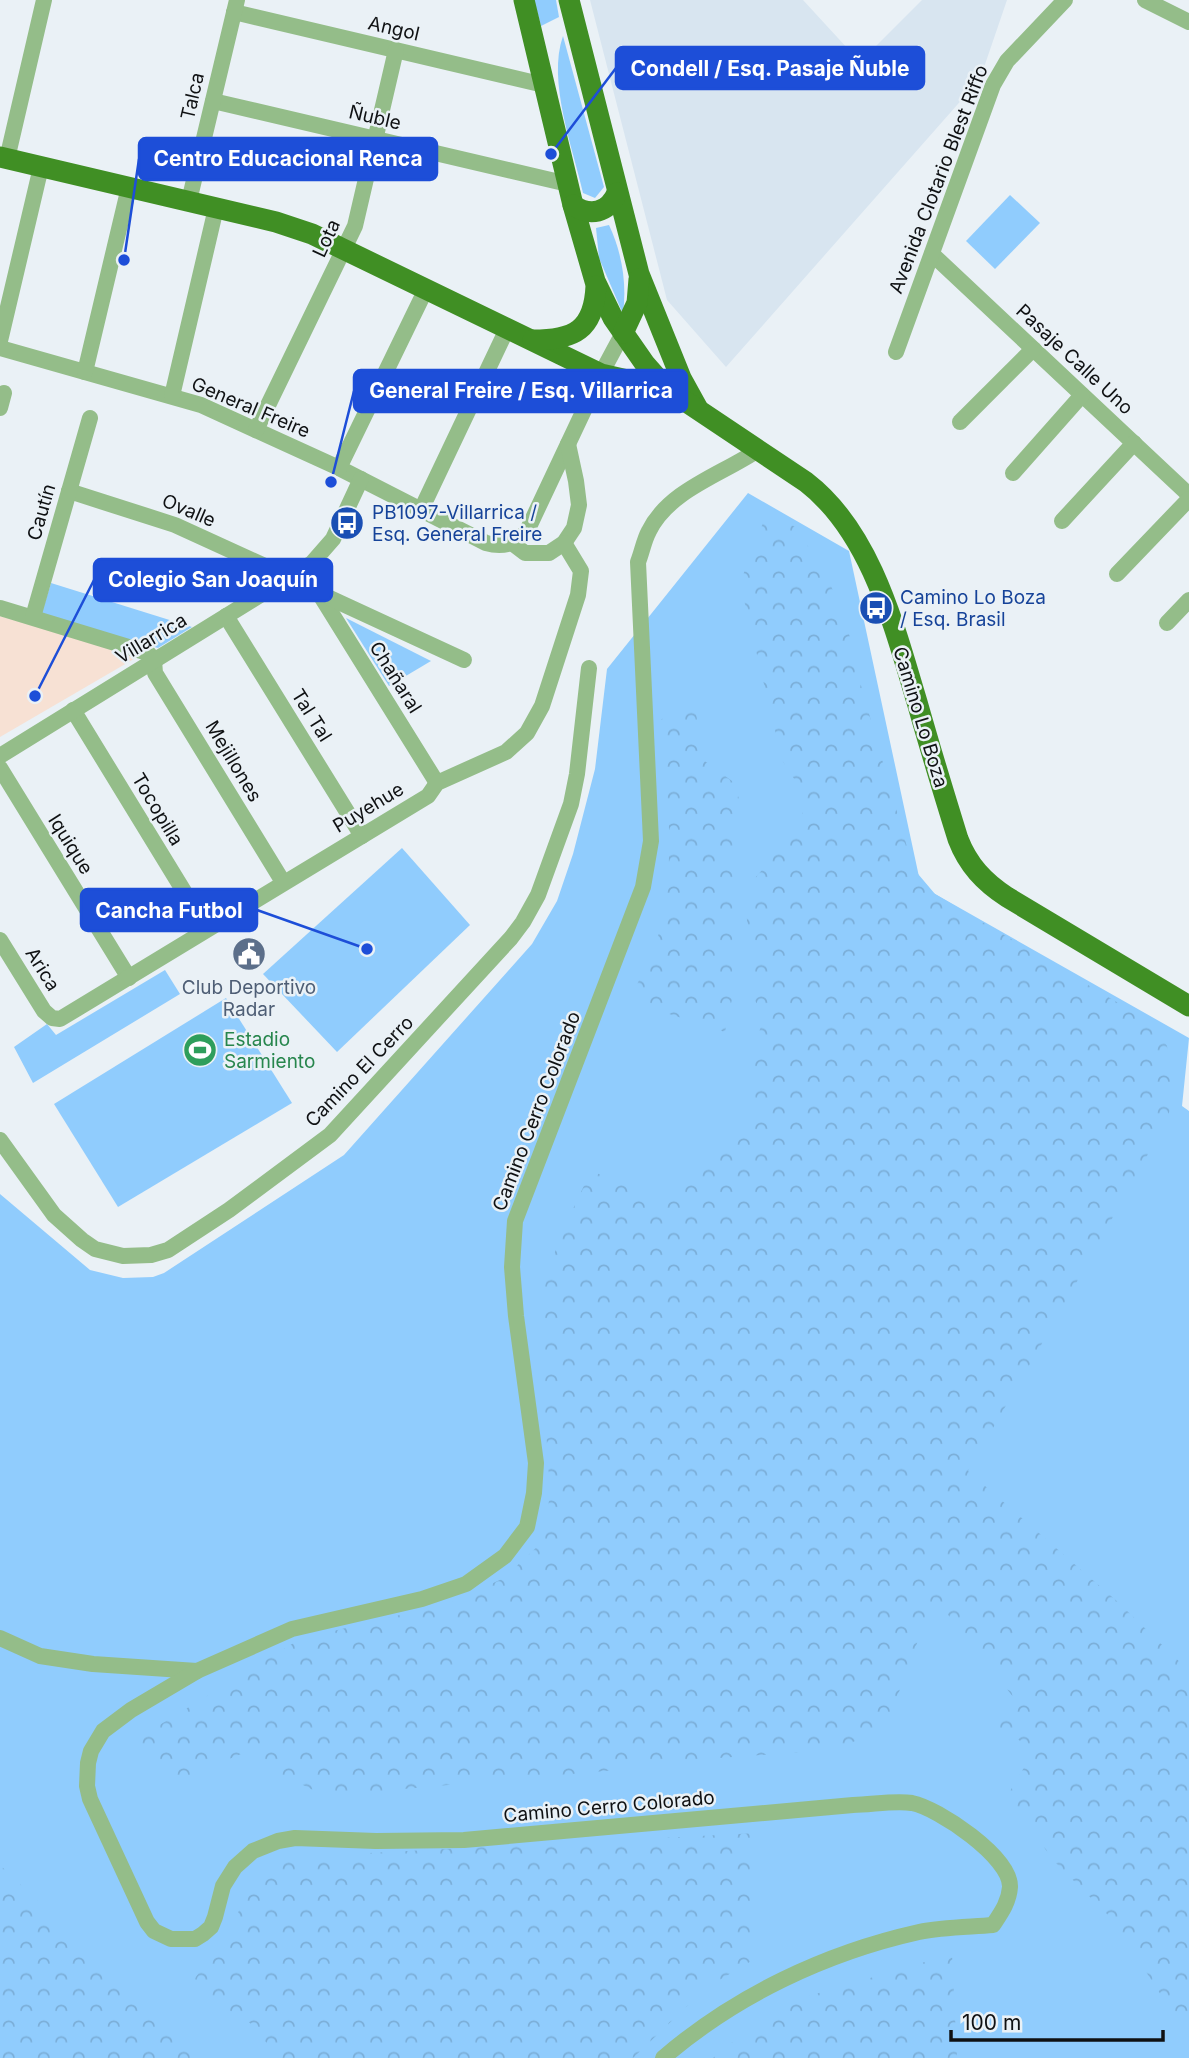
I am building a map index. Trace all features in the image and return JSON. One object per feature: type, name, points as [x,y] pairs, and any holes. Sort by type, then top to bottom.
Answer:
[{"type":"main road","points":[[524,0],[570,195],[596,284],[603,302],[623,333],[667,388]]},
{"type":"main road","points":[[569,0],[639,274],[681,378],[703,414]]},
{"type":"main road","name":"Camino Lo Boza","points":[[3,158],[294,227],[345,249],[601,374],[667,388],[806,482],[826,498],[845,520],[861,548],[895,631],[958,839],[977,873],[1007,897],[1189,1006]]},
{"type":"main road","points":[[570,195],[584,211],[597,212],[610,205],[617,193]]},
{"type":"main road","points":[[623,333],[637,303],[639,274]]},
{"type":"main road","points":[[531,340],[561,338],[582,328],[593,308],[596,284]]},
{"type":"street","points":[[3,158],[44,0]]},
{"type":"street","name":"Avenida Clotario Blest Riffo","points":[[896,352],[999,71],[1065,0]]},
{"type":"street","points":[[1145,0],[1189,22]]},
{"type":"street","name":"Angol","points":[[235,6],[397,50],[544,85]]},
{"type":"street","name":"Talca","points":[[189,201],[235,6]]},
{"type":"street","name":"Lota","points":[[256,430],[358,219],[397,50]]},
{"type":"street","name":"Ñuble","points":[[213,101],[376,139],[570,195]]},
{"type":"street","points":[[0,341],[41,167]]},
{"type":"street","points":[[85,372],[129,187]]},
{"type":"street","points":[[172,396],[216,208]]},
{"type":"street","name":"Pasaje Calle Uno","points":[[932,254],[1189,497]]},
{"type":"street","points":[[339,468],[426,289]]},
{"type":"street","points":[[421,510],[507,329]]},
{"type":"street","points":[[512,543],[527,531],[623,333]]},
{"type":"street","name":"General Freire","points":[[0,348],[201,405],[339,468],[493,545],[512,543],[525,553],[549,554],[564,543]]},
{"type":"street","points":[[960,422],[1032,349]]},
{"type":"street","points":[[1013,474],[1082,395]]},
{"type":"street","name":"Cautín","points":[[33,617],[90,418]]},
{"type":"street","points":[[1062,521],[1134,443]]},
{"type":"street","points":[[564,543],[574,528],[579,505],[568,444]]},
{"type":"street","name":"Camino Cerro Colorado","points":[[663,2058],[690,2034],[763,1988],[836,1956],[920,1931],[993,1925],[1006,1905],[1010,1884],[1004,1867],[985,1847],[941,1814],[912,1803],[853,1805],[464,1840],[295,1838],[264,1845],[243,1858],[223,1886],[211,1927],[195,1939],[171,1939],[154,1931],[147,1922],[90,1799],[87,1775],[91,1751],[103,1731],[131,1710],[197,1671],[292,1629],[422,1600],[466,1584],[505,1556],[527,1527],[534,1493],[536,1463],[516,1316],[512,1267],[516,1221],[643,887],[651,841],[638,562],[649,529],[669,504],[758,450]]},
{"type":"street","name":"Villarrica","points":[[0,756],[304,569],[320,556],[333,539],[360,480]]},
{"type":"street","name":"Ovalle","points":[[69,491],[175,525],[289,577]]},
{"type":"street","points":[[1116,574],[1189,497]]},
{"type":"street","name":"Puyehue","points":[[52,1018],[61,1019],[428,796],[437,783],[506,752],[527,733],[542,706],[578,595],[580,570],[564,543]]},
{"type":"street","name":"Chañaral","points":[[304,569],[437,783]]},
{"type":"street","name":"Chañaral","points":[[319,593],[464,660]]},
{"type":"street","points":[[1167,623],[1189,600]]},
{"type":"street","points":[[0,608],[142,649],[154,660]]},
{"type":"street","name":"Tal Tal","points":[[226,616],[362,836]]},
{"type":"street","name":"Mejillones","points":[[154,660],[155,673],[283,882]]},
{"type":"street","name":"Camino El Cerro","points":[[0,1140],[66,1228],[95,1249],[136,1257],[168,1250],[229,1210],[330,1135],[510,938],[531,909],[571,804],[589,668]]},
{"type":"street","name":"Tocopilla","points":[[73,710],[206,929]]},
{"type":"street","name":"Iquique","points":[[0,768],[129,978]]},
{"type":"street","name":"Arica","points":[[0,940],[44,1011],[52,1018]]},
{"type":"street","name":"Camino Cerro Colorado","points":[[0,1638],[40,1656],[93,1664],[197,1671]]},
{"type":"shaded area","points":[[590,0],[803,0],[860,62],[922,0],[1007,0],[980,79],[726,367],[667,300]]},
{"type":"shaded area","points":[[0,616],[139,656],[0,737]]},
{"type":"green space","points":[[534,0],[556,0],[559,17],[541,26]]},
{"type":"green space","points":[[563,36],[604,187],[595,198],[583,193],[563,114],[558,73]]},
{"type":"green space","points":[[1010,195],[1040,223],[995,269],[966,241]]},
{"type":"green space","points":[[609,225],[622,268],[623,314],[599,258],[596,228]]},
{"type":"green space","points":[[748,493],[849,551],[921,886],[1189,1038],[1182,1106],[1189,1111],[1189,2058],[0,2058],[0,1194],[90,1270],[123,1278],[153,1277],[164,1273],[344,1155],[532,944],[557,901],[573,854],[595,769],[607,669]]},
{"type":"green space","points":[[764,520],[794,526],[823,568],[846,620],[858,675],[913,868],[935,894],[1152,1023],[1167,1046],[1173,1098],[1167,1120],[968,1471],[1119,1603],[1189,1671],[1189,2038],[1111,1918],[1056,1863],[1006,1798],[1035,1749],[997,1728],[1014,1698],[934,1597],[885,1730],[831,1750],[649,1763],[616,1770],[325,1796],[241,1754],[173,1783],[135,1740],[300,1639],[450,1603],[504,1578],[542,1542],[550,1495],[539,1311],[549,1269],[562,1232],[591,1171],[669,1201],[757,1111],[751,1062],[763,1018],[754,998],[746,909],[755,878],[802,824],[802,791],[782,760],[740,583]]},
{"type":"green space","points":[[51,583],[192,627],[158,648],[41,615]]},
{"type":"green space","points":[[346,618],[431,661],[389,686]]},
{"type":"green space","points":[[676,704],[696,712],[702,759],[732,781],[740,801],[733,833],[732,999],[725,1032],[629,1001],[653,950],[664,907],[668,880],[669,827],[661,720]]},
{"type":"green space","points":[[402,848],[470,925],[337,1052],[263,974]]},
{"type":"green space","points":[[165,970],[180,994],[33,1083],[14,1047],[47,1024],[56,1035]]},
{"type":"green space","name":"Estadio Sarmiento","points":[[226,998],[292,1103],[118,1207],[54,1104]]},
{"type":"green space","points":[[758,1833],[751,1863],[753,1960],[706,1988],[633,2058],[279,2058],[250,2023],[188,1988],[228,1932],[261,1868],[291,1857]]},
{"type":"green space","points":[[0,1865],[122,1982],[161,2026],[199,2058],[0,2058]]},
{"type":"green space","points":[[952,1954],[957,2058],[713,2058],[778,2005]]},
{"type":"place","name":"Condell / Esq. Pasaje Ñuble","points":[[551,154]]},
{"type":"place","name":"Centro Educacional Renca","points":[[124,260]]},
{"type":"place","name":"General Freire / Esq. Villarrica","points":[[331,482]]},
{"type":"place","name":"PB1097-Villarrica / Esq. General Freire","points":[[347,523]]},
{"type":"place","name":"Camino Lo Boza / Esq. Brasil","points":[[876,608]]},
{"type":"place","name":"Colegio San Joaquín","points":[[35,696]]},
{"type":"place","name":"Cancha Futbol","points":[[367,949]]},
{"type":"place","name":"Club Deportivo Radar","points":[[249,954]]},
{"type":"place","name":"Estadio Sarmiento","points":[[200,1050]]}]
